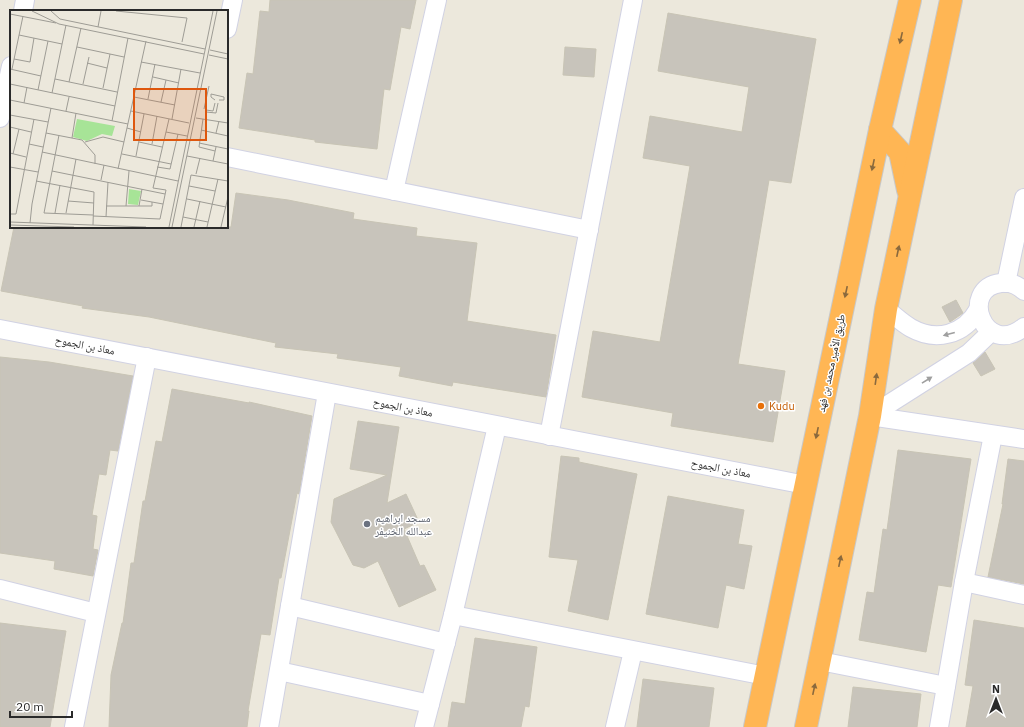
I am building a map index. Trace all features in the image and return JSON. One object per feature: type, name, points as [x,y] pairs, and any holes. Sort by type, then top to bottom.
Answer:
[{"type":"highway","name":"طريق الأمير محمد بن فهد","points":[[755,727],[880,130],[910,0]]},
{"type":"highway","points":[[806,727],[870,416],[886,309],[951,0]]},
{"type":"highway","points":[[880,130],[900,152],[909,197]]},
{"type":"street","points":[[23,10],[25,0]]},
{"type":"street","points":[[228,24],[233,0]]},
{"type":"street","points":[[394,191],[437,0]]},
{"type":"street","points":[[549,436],[633,0]]},
{"type":"street","points":[[0,118],[10,71]]},
{"type":"street","points":[[0,122],[10,124]]},
{"type":"street","points":[[228,157],[589,230]]},
{"type":"street","points":[[1006,283],[1024,198]]},
{"type":"street","points":[[886,309],[912,328],[932,335],[954,333],[973,319],[978,310],[983,294],[990,288],[997,284],[1006,283],[1015,284],[1024,291]]},
{"type":"street","points":[[978,310],[980,318],[991,332],[1008,335],[1017,333],[1024,327]]},
{"type":"street","name":"معاذ بن الجموح","points":[[0,329],[806,485]]},
{"type":"street","points":[[870,416],[969,353],[991,332]]},
{"type":"street","points":[[74,727],[147,358]]},
{"type":"street","points":[[269,727],[327,393]]},
{"type":"street","points":[[870,416],[1024,439]]},
{"type":"street","points":[[424,727],[453,615],[497,426]]},
{"type":"street","points":[[939,727],[964,582],[993,435]]},
{"type":"street","points":[[964,582],[1024,595]]},
{"type":"street","points":[[0,589],[96,613]]},
{"type":"street","points":[[290,606],[446,643]]},
{"type":"street","points":[[453,615],[766,676]]},
{"type":"street","points":[[615,727],[633,651]]},
{"type":"street","points":[[820,661],[946,686]]},
{"type":"street","points":[[278,671],[430,704]]},
{"type":"building","points":[[270,0],[416,0],[410,29],[401,27],[390,90],[384,89],[377,149],[315,142],[315,140],[239,128],[247,73],[253,74],[260,11],[269,12]]},
{"type":"building","points":[[668,13],[816,39],[791,183],[769,180],[738,364],[785,371],[773,442],[671,426],[673,413],[582,397],[593,331],[660,342],[690,166],[643,158],[650,116],[742,132],[749,87],[658,71]]},
{"type":"building","points":[[565,47],[596,49],[594,77],[563,75]]},
{"type":"building","points":[[236,193],[288,200],[354,213],[353,219],[417,228],[416,236],[477,243],[467,321],[556,335],[546,397],[453,382],[452,386],[399,376],[401,367],[337,358],[338,354],[275,347],[276,343],[149,317],[82,308],[83,306],[1,291],[14,228],[231,227]]},
{"type":"building","points":[[956,300],[963,313],[950,322],[942,307]]},
{"type":"building","points":[[985,352],[995,369],[981,376],[973,363]]},
{"type":"building","points":[[0,357],[49,362],[133,376],[118,451],[110,450],[106,475],[99,474],[92,515],[97,516],[93,549],[98,550],[93,576],[54,569],[55,561],[0,553]]},
{"type":"building","points":[[172,389],[249,402],[312,416],[299,494],[297,493],[281,578],[279,578],[270,635],[261,634],[248,711],[247,727],[109,727],[111,675],[123,623],[131,563],[134,563],[143,501],[145,501],[156,441],[162,442]]},
{"type":"building","points":[[358,421],[399,427],[387,503],[406,494],[419,522],[404,529],[420,566],[424,565],[436,590],[399,607],[378,561],[364,568],[353,565],[331,522],[334,499],[387,475],[350,469]]},
{"type":"building","points":[[898,450],[971,459],[951,587],[938,585],[926,652],[859,640],[867,592],[874,593],[883,529],[887,530]]},
{"type":"building","points":[[561,456],[579,458],[579,462],[637,474],[608,620],[568,611],[578,560],[549,557]]},
{"type":"building","points":[[1008,459],[1024,461],[1024,584],[988,577],[1003,504]]},
{"type":"building","points":[[668,496],[744,510],[738,544],[752,546],[744,589],[726,585],[718,628],[646,614]]},
{"type":"building","points":[[974,620],[1024,628],[1024,727],[966,727],[973,686],[965,685]]},
{"type":"building","points":[[0,623],[66,631],[50,727],[0,727]]},
{"type":"building","points":[[475,638],[537,647],[529,707],[525,706],[521,727],[448,727],[452,702],[465,704]]},
{"type":"building","points":[[643,679],[714,688],[709,727],[637,727]]},
{"type":"building","points":[[853,687],[921,694],[917,727],[848,727]]},
{"type":"place","name":"Kudu","points":[[761,406]]},
{"type":"place","name":"مسجد ابراهيم عبدالله الخنيفر","points":[[367,524]]}]
